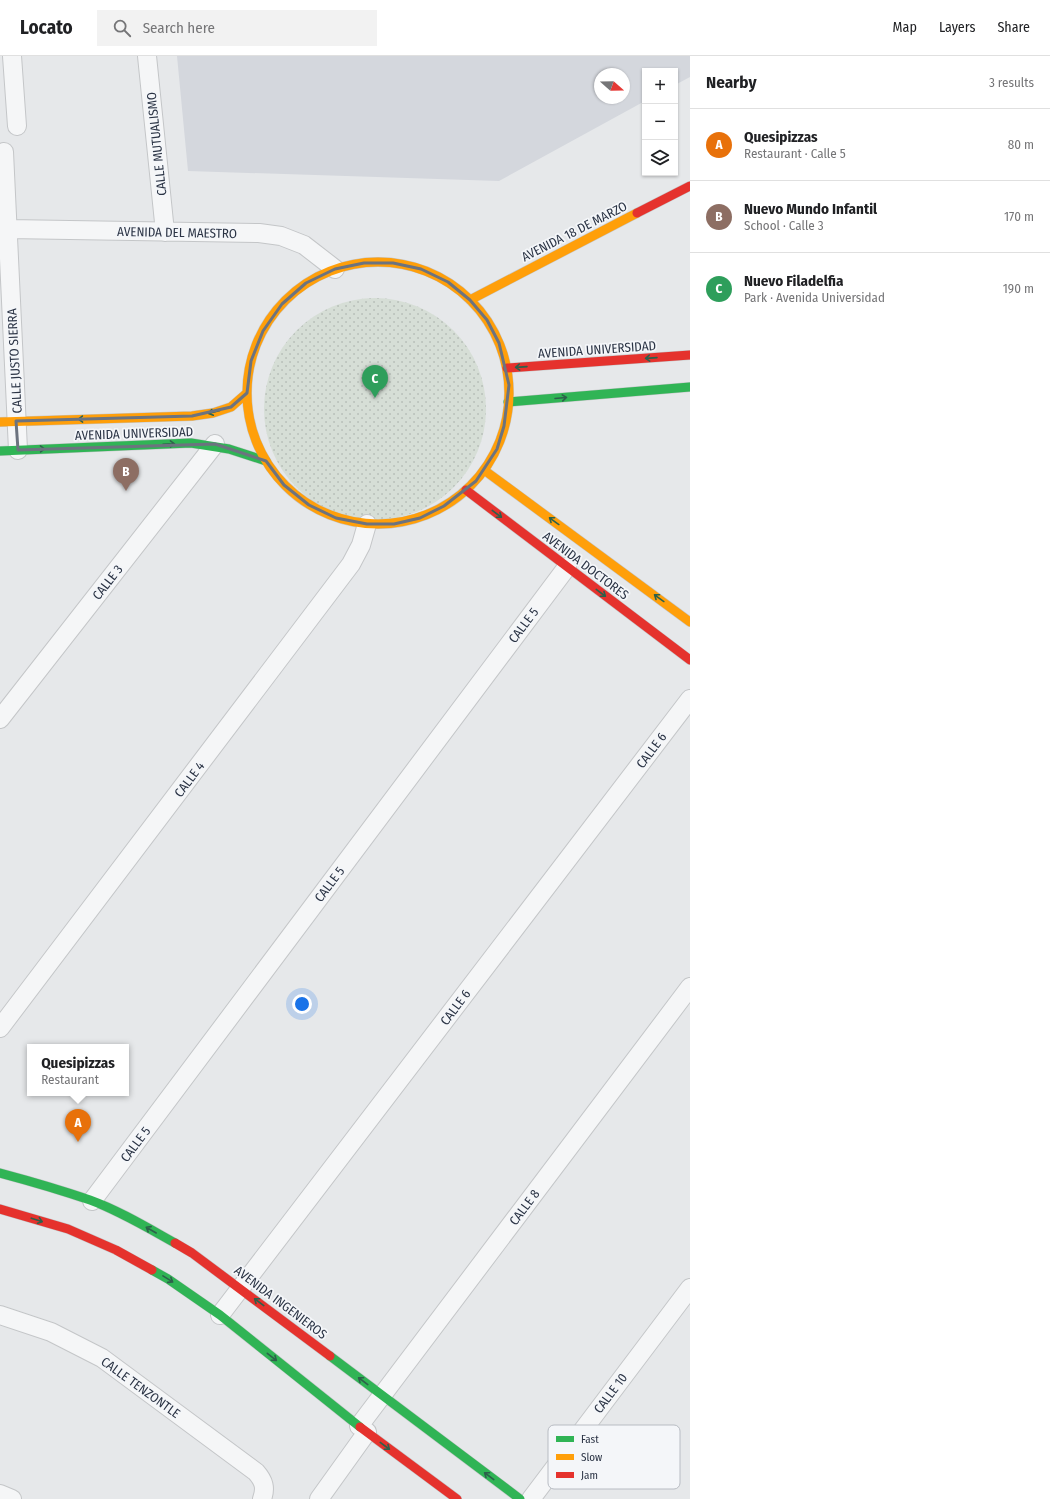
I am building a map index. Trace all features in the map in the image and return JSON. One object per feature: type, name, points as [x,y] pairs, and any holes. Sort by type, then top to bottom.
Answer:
[{"type":"street","points":[[12,56],[17,126]]},
{"type":"street","name":"CALLE MUTUALISMO","points":[[147,56],[165,232]]},
{"type":"street","name":"CALLE JUSTO SIERRA","points":[[4,152],[8,229],[9,450]]},
{"type":"street","name":"AVENIDA 18 DE MARZO","points":[[470,300],[690,186]]},
{"type":"street","name":"AVENIDA DEL MAESTRO","points":[[8,229],[259,234],[281,236],[304,245],[335,269]]},
{"type":"street","points":[[364,263],[393,263],[421,269],[448,282],[470,300],[490,326],[499,343],[507,368],[509,385],[504,426],[497,449],[484,470],[466,490],[444,506],[420,518],[394,524],[367,524],[336,518],[309,505],[284,486],[266,461],[252,428],[247,393],[251,361],[263,331],[282,304],[306,284],[335,269],[364,263]]},
{"type":"street","name":"AVENIDA UNIVERSIDAD","points":[[507,368],[690,355]]},
{"type":"street","points":[[508,402],[690,387]]},
{"type":"street","name":"AVENIDA UNIVERSIDAD","points":[[8,422],[192,416],[213,413],[232,406],[247,393]]},
{"type":"street","name":"AVENIDA UNIVERSIDAD","points":[[9,450],[191,443],[215,444],[238,450],[266,461]]},
{"type":"street","name":"CALLE 3","points":[[0,719],[215,444]]},
{"type":"street","name":"AVENIDA DOCTORES","points":[[484,470],[690,622]]},
{"type":"street","name":"AVENIDA DOCTORES","points":[[466,490],[690,660]]},
{"type":"street","name":"CALLE 4","points":[[0,1028],[351,564],[361,545],[367,524]]},
{"type":"street","name":"CALLE 5","points":[[92,1201],[567,567]]},
{"type":"street","name":"CALLE 6","points":[[220,1315],[690,699]]},
{"type":"street","name":"CALLE 8","points":[[319,1499],[363,1429],[382,1395],[690,987]]},
{"type":"street","name":"AVENIDA INGENIEROS","points":[[0,1174],[47,1186],[92,1201],[145,1226],[192,1253],[241,1288],[520,1499]]},
{"type":"street","points":[[0,1209],[68,1229],[116,1250],[168,1279],[220,1315],[363,1429],[457,1499]]},
{"type":"street","name":"CALLE 10","points":[[587,1425],[690,1288]]},
{"type":"street","name":"CALLE TENZONTLE","points":[[0,1315],[50,1332],[102,1358],[256,1472],[262,1479],[263,1492]]},
{"type":"street","name":"CALLE 10","points":[[531,1499],[548,1476]]},
{"type":"street","points":[[0,1494],[12,1499]]},
{"type":"highlighted area","points":[[364,263],[393,263],[421,269],[448,282],[470,300],[487,320],[499,343],[509,385],[504,426],[497,449],[476,481],[444,506],[420,518],[394,524],[367,524],[336,518],[309,505],[284,485],[266,461],[215,444],[18,450],[16,421],[192,416],[231,407],[247,393],[251,361],[263,331],[282,304],[306,283],[335,269]]},
{"type":"shaded area","points":[[177,56],[690,56],[690,77],[678,83],[678,68],[642,68],[642,103],[499,181],[188,171]]},
{"type":"shaded area","points":[[364,298],[386,298],[407,302],[418,306],[437,316],[454,330],[468,347],[478,366],[484,387],[486,409],[484,431],[478,452],[468,471],[454,488],[437,502],[407,516],[386,520],[364,520],[343,516],[313,502],[289,480],[282,471],[268,441],[264,420],[264,398],[268,377],[282,347],[304,323],[313,316],[343,302]]},
{"type":"traffic: fast","points":[[508,402],[690,387]]},
{"type":"traffic: fast","points":[[0,451],[191,443],[229,449],[266,461]]},
{"type":"traffic: fast","points":[[0,1173],[57,1189],[101,1204],[134,1220],[175,1243]]},
{"type":"traffic: fast","points":[[152,1270],[168,1279],[220,1315],[360,1427]]},
{"type":"traffic: fast","points":[[330,1356],[520,1499]]},
{"type":"traffic: slow","points":[[470,300],[637,213]]},
{"type":"traffic: slow","points":[[378,262],[403,265],[428,272],[451,284],[479,310],[487,320],[499,343],[506,368],[509,393],[506,418],[499,443],[487,466],[461,494],[451,502],[428,514],[403,521],[378,524],[353,521],[328,514],[305,502],[277,476],[269,466],[257,443],[250,418],[247,393],[250,368],[257,343],[269,320],[295,292],[305,284],[328,272],[353,265],[378,262]]},
{"type":"traffic: slow","points":[[0,422],[192,416],[213,413],[231,407],[247,393]]},
{"type":"traffic: slow","points":[[484,470],[690,622]]},
{"type":"traffic: jam","points":[[637,213],[690,186]]},
{"type":"traffic: jam","points":[[507,368],[690,355]]},
{"type":"traffic: jam","points":[[466,490],[690,660]]},
{"type":"traffic: jam","points":[[0,1209],[68,1229],[116,1250],[152,1270]]},
{"type":"traffic: jam","points":[[175,1243],[192,1253],[330,1356]]},
{"type":"traffic: jam","points":[[360,1427],[457,1499]]},
{"type":"place","name":"Nuevo Filadelfia","points":[[375,398]]},
{"type":"place","name":"Nuevo Mundo Infantil","points":[[126,491]]},
{"type":"place","name":"Quesipizzas","points":[[78,1142]]}]
